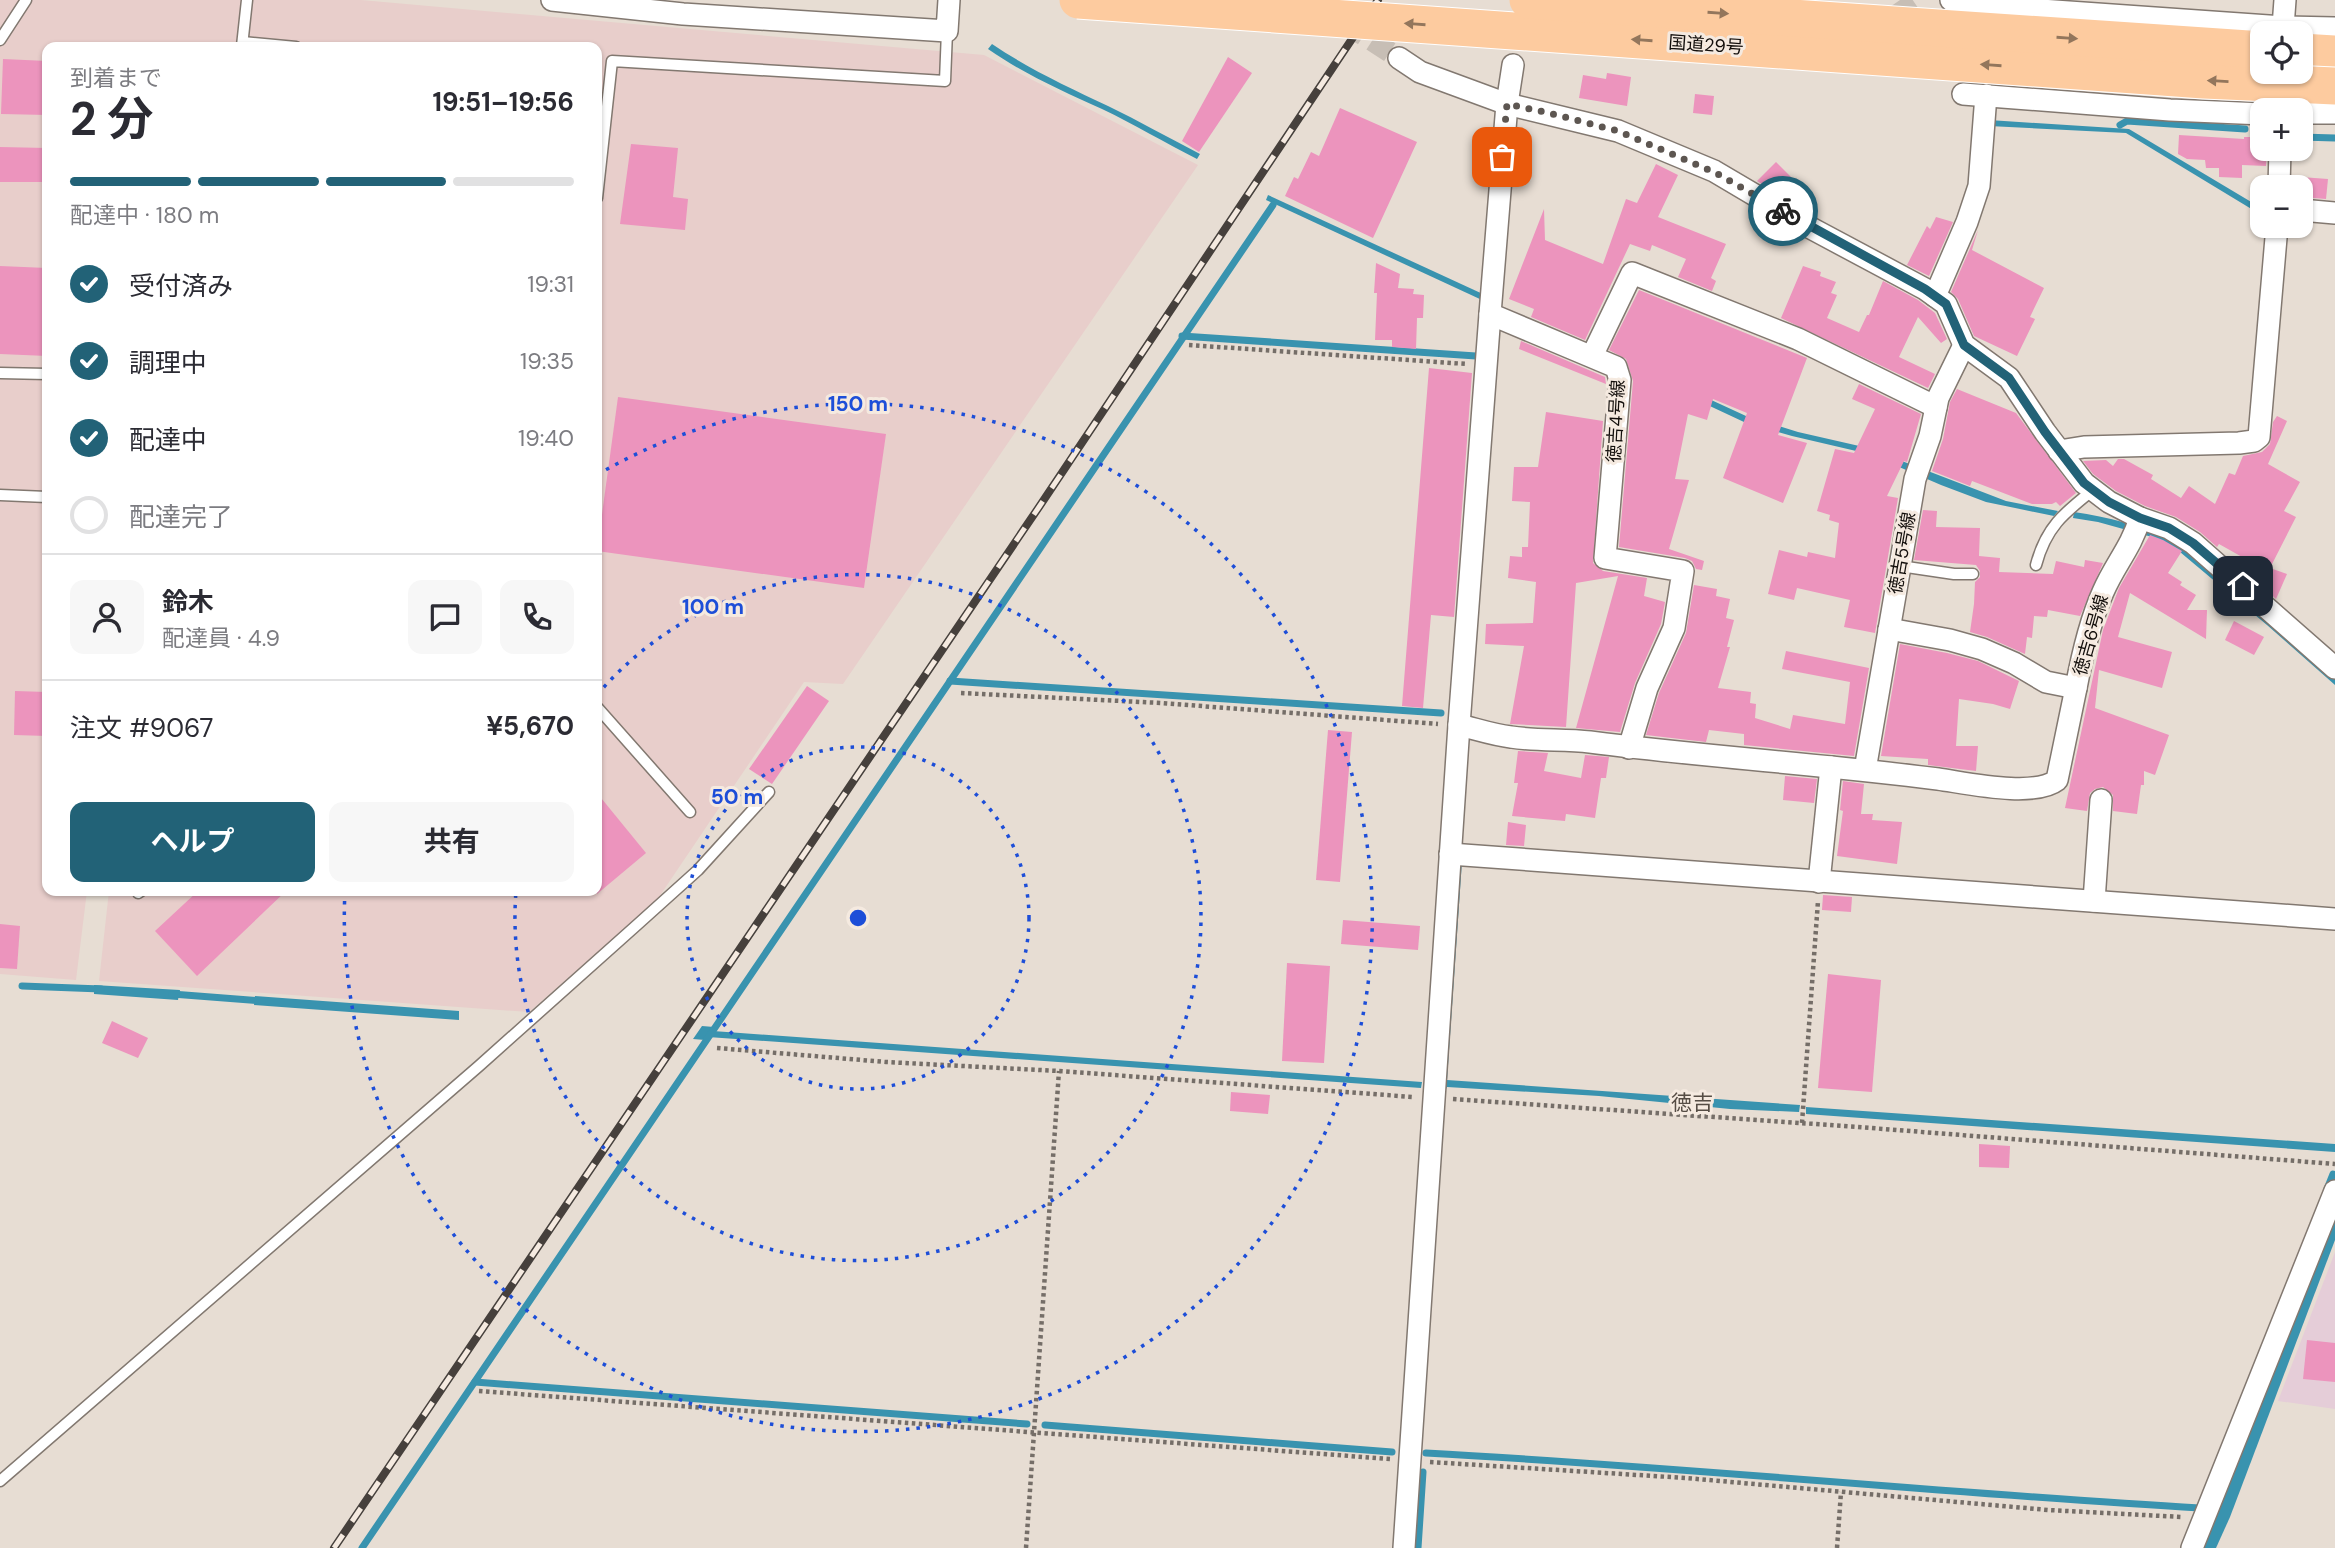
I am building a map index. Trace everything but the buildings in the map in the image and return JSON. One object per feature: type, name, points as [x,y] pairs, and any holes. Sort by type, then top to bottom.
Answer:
[{"type":"highway","name":"国道29号","points":[[1078,0],[2190,79],[2335,86]]},
{"type":"highway","name":"国道29号","points":[[1528,0],[2250,41]]},
{"type":"highway","name":"国道29号","points":[[2313,49],[2335,54]]},
{"type":"street","points":[[552,0],[683,14],[947,31],[948,0]]},
{"type":"street","points":[[1951,0],[2250,39]]},
{"type":"street","points":[[2284,21],[2285,0]]},
{"type":"street","points":[[2313,34],[2335,28]]},
{"type":"street","points":[[1399,58],[1420,72],[1507,104],[1618,131],[1714,172],[1935,296],[1946,304],[1964,345],[2009,378],[2084,483],[2109,502],[2140,518],[2169,528],[2193,543],[2335,668]]},
{"type":"street","points":[[1404,1548],[1459,725],[1507,104],[1513,65]]},
{"type":"street","points":[[1963,94],[2250,113]]},
{"type":"street","points":[[1935,296],[1967,222],[1979,186],[1986,95]]},
{"type":"street","points":[[2313,113],[2335,113]]},
{"type":"street","points":[[2313,212],[2335,213]]},
{"type":"street","points":[[2059,451],[2084,447],[2239,443],[2254,441],[2259,437],[2276,238]]},
{"type":"street","points":[[1592,356],[1632,274],[1798,339],[1936,407]]},
{"type":"street","name":"徳吉4号線","points":[[1490,314],[1616,367],[1620,380],[1605,558],[1684,571],[1674,628],[1647,688],[1629,748]]},
{"type":"street","name":"徳吉5号線","points":[[1866,769],[1915,479],[1930,436],[1938,398],[1964,345]]},
{"type":"street","name":"徳吉6号線","points":[[1889,629],[1982,649],[2014,663],[2046,682],[2076,688],[2098,604],[2134,538],[2140,518]]},
{"type":"street","points":[[1459,725],[1511,738],[1587,742],[1866,769],[1991,787],[2021,788],[2052,784],[2057,780],[2076,688]]},
{"type":"street","points":[[1819,882],[1831,767]]},
{"type":"street","points":[[2094,901],[2101,800]]},
{"type":"street","points":[[1450,854],[2335,919]]},
{"type":"street","points":[[2192,1548],[2335,1191]]},
{"type":"lane","points":[[0,40],[26,0]]},
{"type":"lane","points":[[242,42],[247,0]]},
{"type":"lane","points":[[602,103],[612,61],[945,81],[947,31]]},
{"type":"lane","points":[[0,373],[42,374]]},
{"type":"lane","points":[[2036,565],[2048,533],[2060,517],[2094,490]]},
{"type":"lane","points":[[0,495],[42,497]]},
{"type":"lane","points":[[1900,566],[1973,574]]},
{"type":"lane","points":[[602,713],[690,812]]},
{"type":"lane","points":[[0,1481],[480,1066],[698,870],[769,792]]},
{"type":"path","points":[[1189,345],[1486,365]]},
{"type":"path","points":[[961,693],[1175,704],[1459,725]]},
{"type":"path","points":[[1802,1123],[1819,882]]},
{"type":"path","points":[[717,1048],[886,1062],[1527,1102],[2335,1164]]},
{"type":"path","points":[[1026,1548],[1059,1071]]},
{"type":"path","points":[[480,1391],[1411,1461],[1686,1478],[2048,1510],[2204,1519]]},
{"type":"path","points":[[1837,1548],[1841,1492]]},
{"type":"shaded area","points":[[0,0],[361,0],[984,55],[1198,165],[843,684],[804,682],[657,900],[529,1012],[99,981],[108,896],[602,896],[602,42],[42,42],[42,896],[86,896],[76,980],[0,974]]},
{"type":"shaded area","points":[[2335,1252],[2335,1409],[2278,1401]]},
{"type":"water","points":[[992,44],[1020,62],[1200,154],[1197,159],[1029,74],[988,49]]},
{"type":"water","points":[[1989,120],[2129,129],[2250,201],[2250,208],[2126,133],[1989,126]]},
{"type":"water","points":[[1268,195],[1485,295],[1482,300],[1266,200]]},
{"type":"water","points":[[1670,381],[1746,416],[1798,432],[1868,448],[2006,501],[2058,511],[2054,516],[1986,502],[1869,454],[1744,422],[1667,386]]},
{"type":"water","points":[[2074,512],[2125,522],[2173,539],[2335,677],[2335,685],[2180,552],[2152,537],[2073,518]]},
{"type":"water","points":[[1457,861],[1462,861],[1447,1080],[1800,1105],[1799,1112],[1730,1109],[1599,1096],[1441,1088]]},
{"type":"water","points":[[94,985],[180,990],[178,1000],[94,994]]},
{"type":"water","points":[[255,996],[459,1011],[459,1020],[254,1005]]},
{"type":"water","points":[[702,1026],[714,1027],[713,1031],[1422,1082],[1421,1088],[708,1037],[705,1040],[693,1039]]},
{"type":"water","points":[[1806,1107],[2335,1144],[2335,1152],[1806,1114]]},
{"type":"water","points":[[2335,1206],[2335,1240],[2230,1517],[2216,1548],[2198,1548]]},
{"type":"waterway","points":[[2120,125],[2127,121],[2245,129]]},
{"type":"waterway","points":[[2313,137],[2335,138]]},
{"type":"waterway","points":[[362,1548],[1273,205]]},
{"type":"waterway","points":[[1182,336],[1476,356]]},
{"type":"waterway","points":[[950,681],[1441,713]]},
{"type":"waterway","points":[[22,986],[101,989]]},
{"type":"waterway","points":[[172,994],[262,1001]]},
{"type":"waterway","points":[[2327,1189],[2333,1174]]},
{"type":"waterway","points":[[475,1382],[1027,1424]]},
{"type":"waterway","points":[[1045,1425],[1392,1452]]},
{"type":"waterway","points":[[1426,1453],[2103,1502],[2200,1508],[2202,1503]]},
{"type":"waterway","points":[[1418,1548],[1423,1472]]},
{"type":"tunnel","points":[[1900,0],[1921,31]]},
{"type":"tunnel","points":[[1346,24],[1399,58]]},
{"type":"railway","points":[[334,1548],[1039,507],[1378,0]]},
{"type":"way so far","points":[[1502,157],[1507,104],[1618,131],[1714,172],[1783,211]]},
{"type":"district","name":"徳吉","points":[[1692,1103]]},
{"type":"route","points":[[1783,211],[1925,289],[1946,304],[1964,345],[2009,378],[2084,483],[2109,502],[2140,518],[2169,528],[2193,543],[2243,586]]}]
